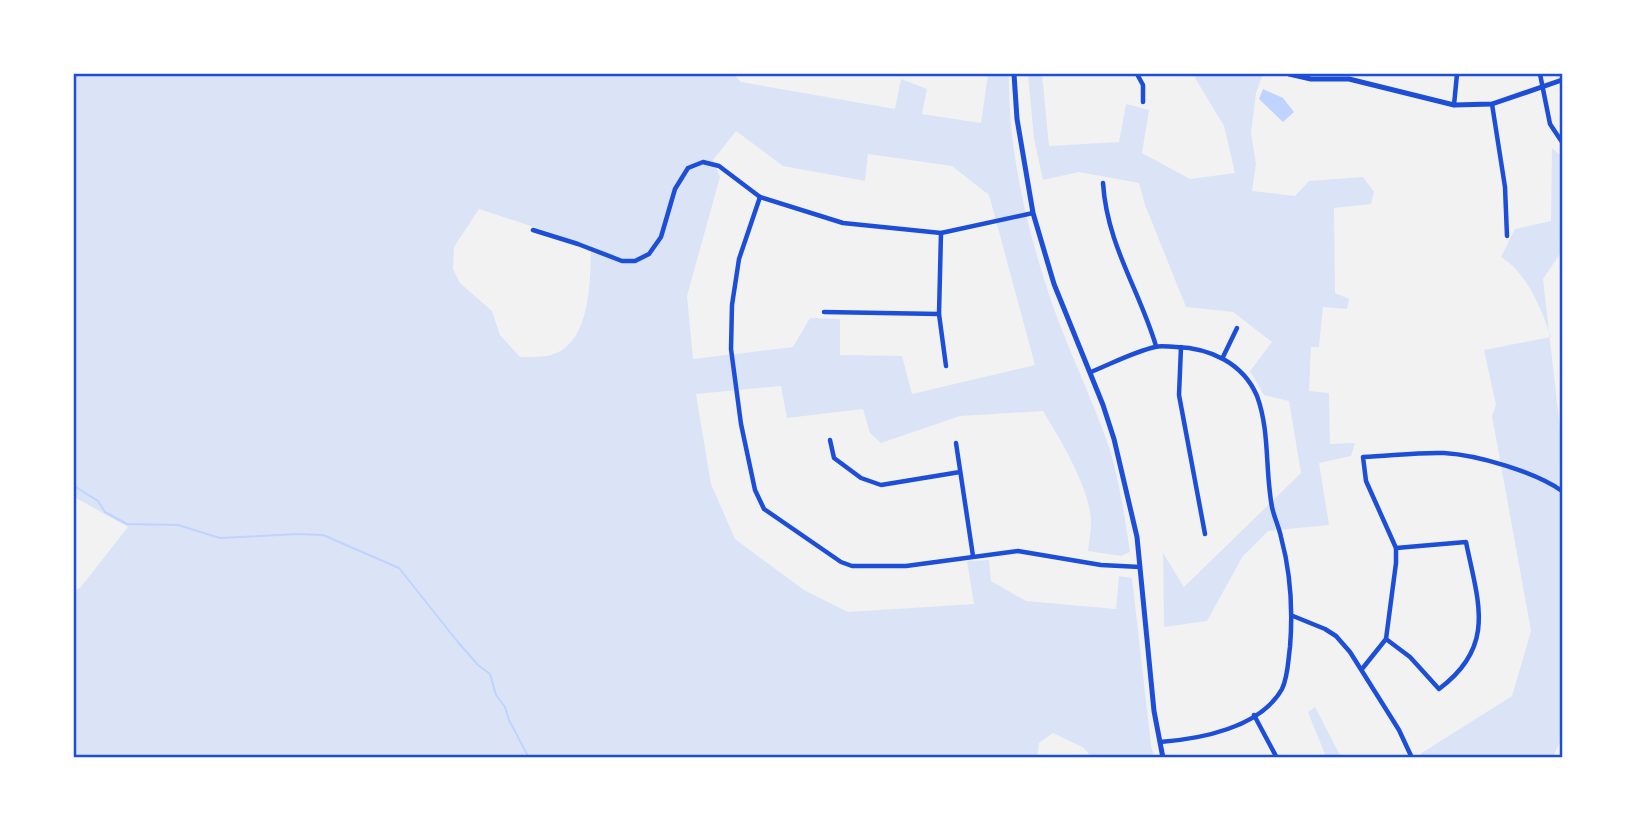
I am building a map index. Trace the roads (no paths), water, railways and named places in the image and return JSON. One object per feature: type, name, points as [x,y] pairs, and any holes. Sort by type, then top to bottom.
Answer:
[{"type":"street","points":[[1014,74],[1017,120],[1034,213],[1054,284],[1091,372],[1114,439],[1137,537],[1154,711],[1163,758]]},
{"type":"street","points":[[1137,74],[1143,85],[1143,102]]},
{"type":"street","points":[[1289,74],[1311,79],[1349,79],[1454,104],[1492,104],[1563,80]]},
{"type":"street","points":[[1454,104],[1457,74]]},
{"type":"street","points":[[1541,74],[1550,124],[1563,142]]},
{"type":"street","points":[[1492,104],[1505,187],[1507,236]]},
{"type":"street","points":[[533,230],[622,261],[635,261],[649,254],[662,237],[676,188],[688,168],[703,162],[719,166],[760,197],[843,223],[941,233],[1034,213]]},
{"type":"street","points":[[1103,183],[1108,221],[1116,250],[1156,346]]},
{"type":"street","points":[[760,197],[739,259],[732,306],[731,349],[741,424],[755,490],[764,509],[841,562],[852,566],[906,566],[1018,551],[1101,565],[1140,567]]},
{"type":"street","points":[[941,233],[939,314],[946,366]]},
{"type":"street","points":[[824,312],[939,314]]},
{"type":"street","points":[[1223,357],[1237,328]]},
{"type":"street","points":[[1091,372],[1156,346],[1202,349],[1223,357],[1244,376],[1257,398],[1272,507],[1288,568],[1293,616],[1288,665],[1281,690],[1265,707],[1226,731],[1198,739],[1160,742]]},
{"type":"street","points":[[1181,347],[1179,395],[1205,534]]},
{"type":"street","points":[[830,440],[834,458],[861,478],[881,485],[960,472]]},
{"type":"street","points":[[956,443],[973,556]]},
{"type":"street","points":[[1362,669],[1386,639],[1396,548],[1366,481],[1363,457],[1435,453],[1458,455],[1510,467],[1535,476],[1563,491]]},
{"type":"street","points":[[1386,639],[1410,657],[1439,689],[1455,678],[1468,660],[1479,636],[1480,611],[1466,542],[1396,548]]},
{"type":"street","points":[[1293,616],[1313,622],[1336,636],[1362,669],[1399,730],[1412,758]]},
{"type":"street","points":[[1254,715],[1277,758]]},
{"type":"water","points":[[1263,89],[1283,98],[1294,112],[1283,122],[1259,99]]},
{"type":"waterway","points":[[74,486],[98,501],[105,512],[127,524],[178,525],[220,538],[323,535],[399,568],[457,641],[478,665],[490,674],[496,695],[505,707],[529,758]]}]
